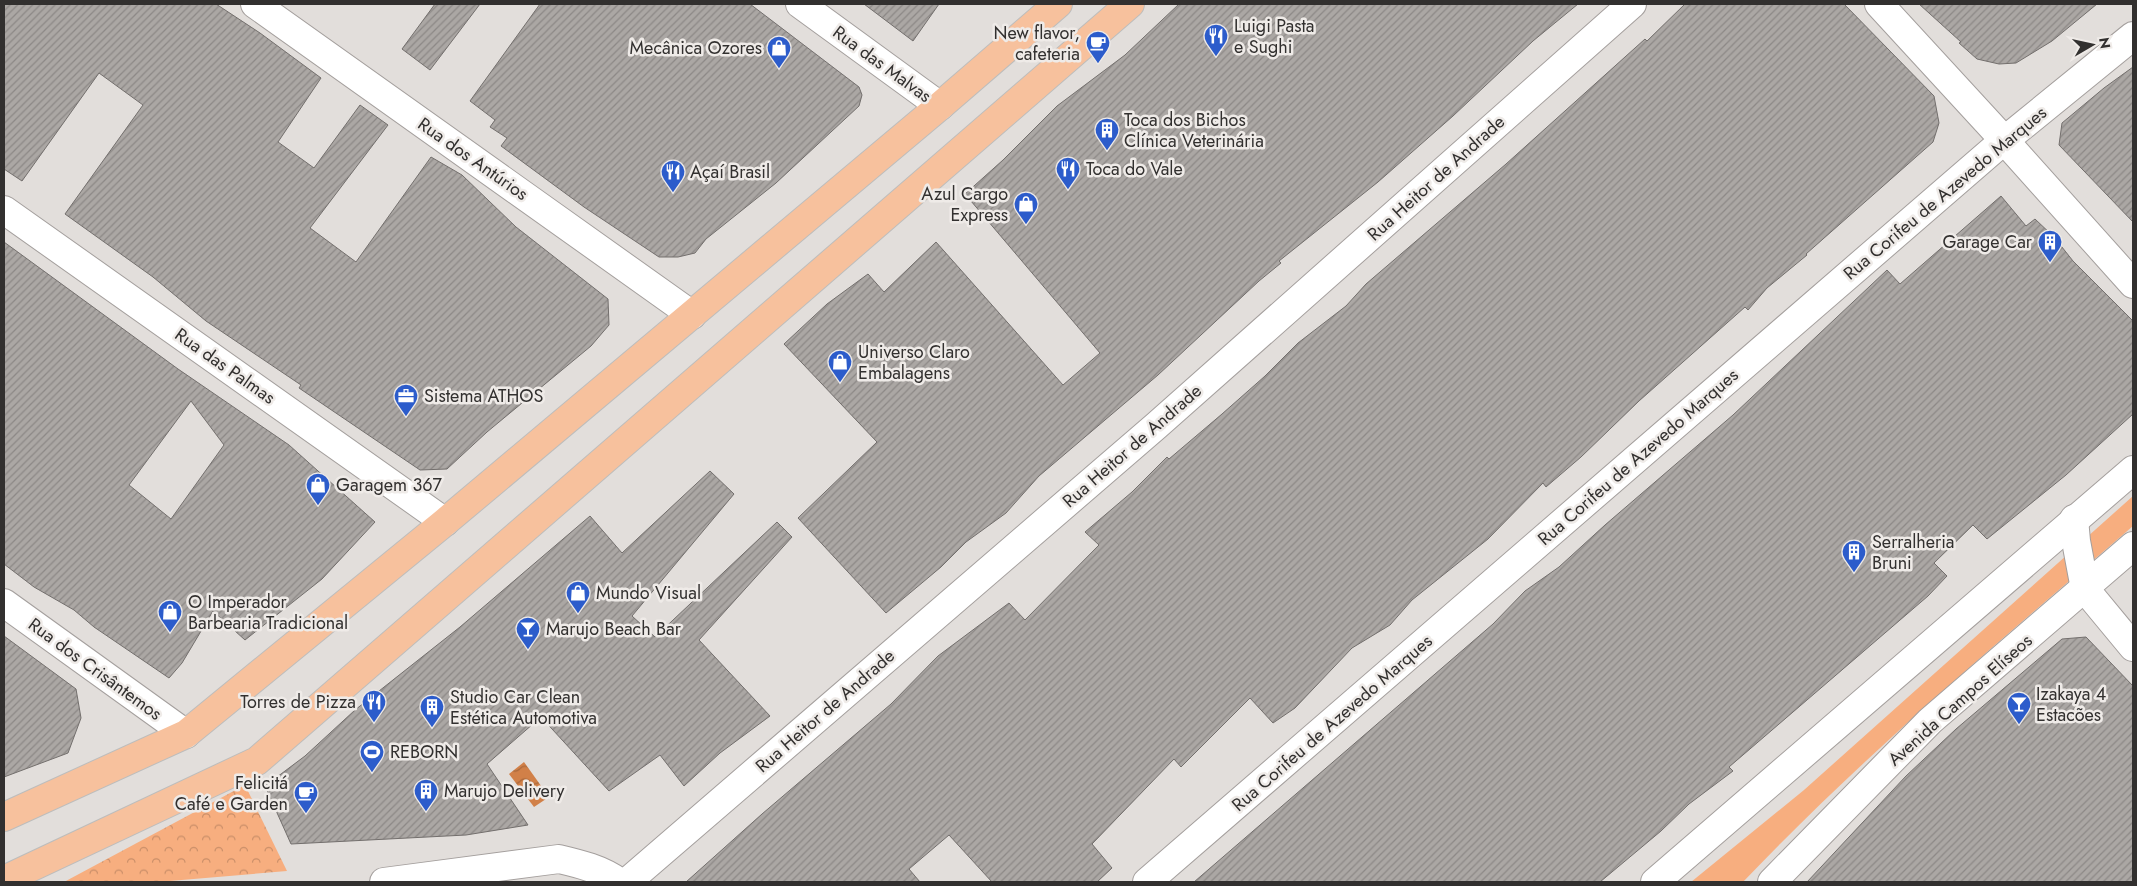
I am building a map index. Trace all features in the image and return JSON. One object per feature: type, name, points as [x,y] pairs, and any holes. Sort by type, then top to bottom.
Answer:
[{"type":"main road","points":[[4,817],[186,734],[445,522],[940,106],[1058,4]]},
{"type":"main road","points":[[11,880],[256,762],[1130,4]]},
{"type":"street","name":"Rua dos Antúrios","points":[[255,4],[692,315]]},
{"type":"street","name":"Rua das Malvas","points":[[800,4],[940,106]]},
{"type":"street","name":"Rua Heitor de Andrade","points":[[627,882],[1156,426],[1632,4]]},
{"type":"street","points":[[1879,4],[2006,141],[2133,284]]},
{"type":"street","name":"Rua Corifeu de Azevedo Marques","points":[[1147,882],[1994,148],[2006,141],[2133,36]]},
{"type":"street","name":"Rua das Palmas","points":[[4,210],[445,522]]},
{"type":"street","points":[[1654,882],[2133,470]]},
{"type":"street","points":[[2074,519],[2085,588],[2133,647]]},
{"type":"street","name":"Avenida Campos Elíseos","points":[[1772,882],[1930,722],[2133,546]]},
{"type":"street","name":"Rua dos Crisântemos","points":[[4,603],[186,734]]},
{"type":"street","points":[[384,882],[559,859],[582,864],[608,874],[619,882]]},
{"type":"green space","points":[[2133,496],[2133,526],[1983,655],[1885,743],[1743,882],[1691,882],[1804,790]]},
{"type":"green space","points":[[245,785],[287,871],[158,882],[64,882]]},
{"type":"water","points":[[524,762],[549,797],[534,807],[509,774]]},
{"type":"building","points":[[4,4],[216,4],[260,33],[321,78],[278,142],[314,168],[360,105],[388,125],[310,228],[356,262],[431,157],[462,175],[516,227],[608,299],[609,325],[591,346],[487,432],[447,469],[420,470],[299,388],[301,385],[206,321],[153,277],[65,214],[143,105],[99,73],[22,181],[4,169]]},
{"type":"building","points":[[435,4],[480,4],[430,70],[402,49]]},
{"type":"building","points":[[540,4],[750,4],[859,87],[862,95],[859,106],[776,183],[706,239],[695,253],[678,257],[659,257],[584,207],[501,146],[507,138],[490,127],[495,120],[470,101]]},
{"type":"building","points":[[864,4],[939,4],[913,41]]},
{"type":"building","points":[[1179,4],[1578,4],[1533,41],[1453,116],[1378,182],[1279,261],[1281,263],[1259,281],[1158,375],[1039,476],[1006,513],[966,542],[941,567],[886,613],[798,518],[877,442],[784,344],[827,304],[868,274],[884,292],[936,242],[1063,385],[1100,353],[965,194],[1003,160],[1057,106],[1125,55]]},
{"type":"building","points":[[1685,4],[1844,4],[1934,96],[1939,123],[1933,142],[1807,255],[1767,288],[1748,310],[1745,307],[1639,401],[1581,457],[1546,487],[1543,483],[1488,539],[1412,600],[1390,625],[1352,648],[1295,708],[1273,723],[1250,698],[1181,767],[1174,759],[1092,844],[1112,868],[1097,882],[992,882],[949,835],[909,869],[920,882],[686,882],[762,814],[891,704],[938,656],[1009,603],[1025,620],[1099,545],[1085,532],[1132,492],[1167,457],[1169,459],[1265,376],[1298,343],[1346,306],[1366,284],[1506,164],[1645,39],[1647,41]]},
{"type":"building","points":[[1919,4],[2097,4],[2052,41],[2016,63],[1999,64],[1977,59]]},
{"type":"building","points":[[2133,67],[2133,222],[2059,145],[2062,123]]},
{"type":"building","points":[[2001,196],[2026,226],[2035,219],[2054,237],[2073,261],[2133,321],[2133,414],[2066,475],[1987,539],[1973,525],[1934,563],[1947,576],[1928,596],[1729,767],[1733,771],[1689,804],[1661,831],[1600,882],[1194,882],[1493,624],[1525,591],[1559,567],[1733,415],[1887,270],[1900,284]]},
{"type":"building","points":[[4,242],[178,369],[289,445],[375,522],[322,579],[245,640],[213,611],[182,663],[169,678],[94,627],[74,610],[34,587],[4,564]],"holes":[[[191,401],[224,445],[171,519],[129,485]]]},
{"type":"building","points":[[710,471],[734,494],[632,616],[655,637],[777,522],[792,537],[699,640],[770,716],[720,753],[684,786],[660,755],[609,791],[541,717],[487,764],[528,825],[466,835],[291,844],[265,786],[305,756],[355,710],[460,627],[590,516],[622,553]]},
{"type":"building","points":[[4,636],[76,689],[81,718],[68,753],[4,777]]},
{"type":"building","points":[[2086,637],[2133,686],[2133,882],[1807,882],[1906,776],[1956,729],[2062,639]]},
{"type":"place","name":"Luigi Pasta e Sughi","points":[[1216,57]]},
{"type":"place","name":"New flavor, cafeteria","points":[[1098,64]]},
{"type":"place","name":"Mecânica Ozores","points":[[779,69]]},
{"type":"place","name":"Toca dos Bichos Clínica Veterinária","points":[[1107,151]]},
{"type":"place","name":"Toca do Vale","points":[[1068,190]]},
{"type":"place","name":"Açaí Brasil","points":[[673,193]]},
{"type":"place","name":"Azul Cargo Express","points":[[1026,225]]},
{"type":"place","name":"Garage Car","points":[[2050,263]]},
{"type":"place","name":"Universo Claro Embalagens","points":[[840,383]]},
{"type":"place","name":"Sistema ATHOS","points":[[406,417]]},
{"type":"place","name":"Garagem 367","points":[[318,506]]},
{"type":"place","name":"Serralheria Bruni","points":[[1854,573]]},
{"type":"place","name":"Mundo Visual","points":[[578,614]]},
{"type":"place","name":"O Imperador Barbearia Tradicional","points":[[170,633]]},
{"type":"place","name":"Marujo Beach Bar","points":[[528,650]]},
{"type":"place","name":"Torres de Pizza","points":[[374,723]]},
{"type":"place","name":"Izakaya 4 Estacões","points":[[2019,725]]},
{"type":"place","name":"Studio Car Clean Estética Automotiva","points":[[432,728]]},
{"type":"place","name":"REBORN","points":[[372,773]]},
{"type":"place","name":"Marujo Delivery","points":[[426,812]]},
{"type":"place","name":"Felicitá Café e Garden","points":[[306,814]]}]
